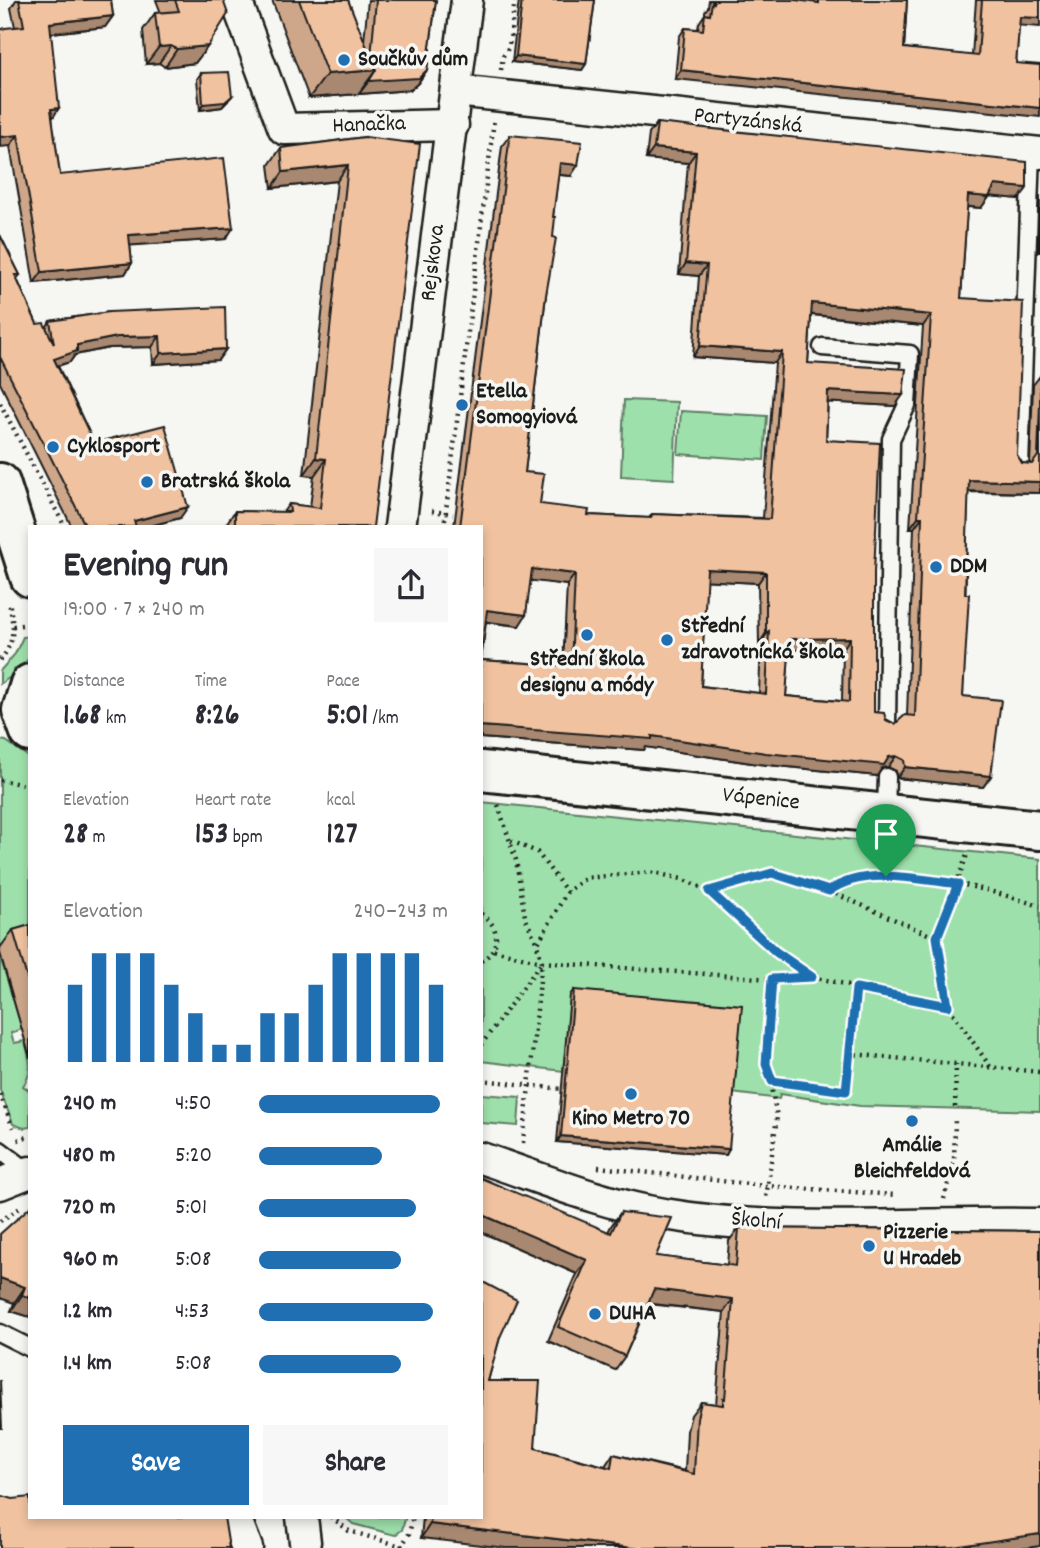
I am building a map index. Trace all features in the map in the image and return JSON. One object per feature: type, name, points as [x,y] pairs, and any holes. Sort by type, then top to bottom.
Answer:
[{"type":"main road","points":[[0,478],[28,527]]},
{"type":"main road","points":[[0,484],[19,586]]},
{"type":"main road","points":[[19,690],[28,726]]},
{"type":"main road","points":[[0,732],[28,738]]},
{"type":"main road","name":"Vápenice","points":[[489,784],[886,795],[1040,830]]},
{"type":"street","name":"Hanačka","points":[[236,0],[284,128],[453,125]]},
{"type":"street","name":"Rejskova","points":[[400,525],[467,0]]},
{"type":"street","name":"Partyzánská","points":[[456,92],[1036,152]]},
{"type":"street","name":"Školní","points":[[483,1159],[581,1192],[663,1214],[790,1226],[944,1204],[1040,1223]]},
{"type":"street","points":[[0,1184],[28,1172]]},
{"type":"street","points":[[236,1519],[247,1548]]},
{"type":"lane","points":[[1020,466],[1036,152]]},
{"type":"lane","points":[[822,347],[910,354],[907,404],[891,439],[887,725]]},
{"type":"lane","points":[[0,1150],[28,1171]]},
{"type":"lane","points":[[0,1333],[28,1347]]},
{"type":"path","points":[[444,525],[503,56],[509,47],[515,0]]},
{"type":"path","points":[[0,403],[64,525]]},
{"type":"path","points":[[432,511],[453,514]]},
{"type":"path","points":[[0,660],[10,649],[19,586]]},
{"type":"path","points":[[13,626],[28,624]]},
{"type":"path","points":[[0,780],[28,786]]},
{"type":"path","points":[[489,784],[511,841],[525,917],[542,962],[522,1145]]},
{"type":"path","points":[[511,841],[537,852],[567,892]]},
{"type":"path","points":[[970,846],[937,937],[948,1006],[991,1068]]},
{"type":"path","points":[[537,945],[567,892],[586,878],[651,872],[682,879],[709,891],[776,952],[812,977]]},
{"type":"path","points":[[709,891],[772,873],[829,891],[937,937]]},
{"type":"path","points":[[829,891],[842,881],[886,876],[958,884],[1040,906]]},
{"type":"path","points":[[483,916],[493,924],[496,933],[494,950],[483,959]]},
{"type":"path","points":[[494,950],[542,962],[772,979],[812,977],[948,1006]]},
{"type":"path","points":[[483,1042],[542,962]]},
{"type":"path","points":[[764,1223],[766,1186],[777,1117],[772,1081],[766,1064],[772,979]]},
{"type":"path","points":[[772,1081],[846,1091],[852,1054],[856,988]]},
{"type":"path","points":[[852,1054],[1040,1072]]},
{"type":"path","points":[[955,1107],[956,1064]]},
{"type":"path","points":[[483,1080],[562,1089]]},
{"type":"path","points":[[0,1094],[13,1128]]},
{"type":"path","points":[[944,1204],[954,1161],[955,1117]]},
{"type":"path","points":[[510,1140],[534,1150]]},
{"type":"path","points":[[597,1166],[766,1186],[904,1195]]},
{"type":"path","points":[[0,1221],[28,1204]]},
{"type":"path","points":[[334,1519],[349,1531],[408,1548]]},
{"type":"path","points":[[401,1547],[409,1534],[413,1519]]},
{"type":"green space","points":[[624,400],[677,402],[674,479],[621,476]]},
{"type":"green space","points":[[681,411],[767,416],[764,460],[678,454]]},
{"type":"green space","points":[[28,636],[28,659],[15,674],[0,684],[0,671],[15,654],[23,637]]},
{"type":"green space","points":[[0,740],[6,741],[28,757],[28,943],[7,948],[0,944]]},
{"type":"green space","points":[[483,802],[1040,859],[1040,1111],[860,1106],[780,1094],[779,1099],[732,1093],[571,995],[563,1071],[483,1061]]},
{"type":"green space","points":[[0,956],[22,1029],[11,1033],[14,1043],[25,1041],[28,1054],[28,1077],[23,1086],[28,1090],[28,1127],[13,1124],[0,1090]]},
{"type":"green space","points":[[483,1094],[520,1097],[518,1126],[483,1123]]},
{"type":"green space","points":[[347,1519],[405,1519],[402,1530],[395,1535],[353,1524]]},
{"type":"building","points":[[19,0],[111,0],[113,16],[50,23],[59,108],[51,109],[60,175],[224,158],[233,228],[129,235],[132,263],[42,272],[18,135],[0,137],[0,30],[24,26]]},
{"type":"building","points":[[175,0],[223,0],[228,14],[208,46],[177,49],[171,46],[159,47],[155,13],[179,11]]},
{"type":"building","points":[[299,0],[348,0],[376,70],[327,74]]},
{"type":"building","points":[[376,0],[436,0],[427,70],[419,78],[369,81],[376,70],[371,57]]},
{"type":"building","points":[[522,0],[595,0],[586,64],[516,56]]},
{"type":"building","points":[[714,0],[795,0],[819,3],[819,0],[907,0],[904,48],[978,56],[982,0],[1040,0],[1040,18],[1020,17],[1016,63],[1040,65],[1040,108],[681,70],[685,28],[703,30],[705,14],[710,15]]},
{"type":"building","points":[[229,72],[232,96],[225,102],[203,104],[201,73]]},
{"type":"building","points":[[657,123],[1027,162],[1027,188],[995,185],[989,197],[968,195],[961,298],[1023,302],[1017,455],[1022,463],[1032,464],[1038,456],[1040,404],[1040,482],[969,480],[965,594],[969,594],[963,696],[1001,700],[991,776],[905,767],[904,760],[896,756],[889,757],[884,765],[766,753],[652,736],[652,739],[483,726],[483,660],[571,666],[575,574],[532,569],[526,615],[487,610],[483,643],[483,525],[460,525],[510,135],[582,142],[578,165],[560,163],[553,217],[553,237],[556,238],[546,295],[525,472],[544,474],[540,504],[589,510],[588,515],[651,518],[652,514],[770,519],[782,352],[700,346],[707,265],[686,263],[696,152],[654,148]],"holes":[[[812,303],[931,315],[918,517],[922,517],[915,716],[905,715],[895,724],[886,720],[884,713],[874,712],[874,573],[880,443],[826,440],[828,391],[903,395],[906,369],[808,363]],[[707,569],[766,572],[766,633],[769,631],[766,694],[701,686]],[[850,638],[849,702],[786,696],[790,639]]]},
{"type":"building","points":[[365,137],[420,144],[373,525],[235,525],[235,511],[290,512],[289,504],[320,508],[326,459],[316,458],[348,165],[283,172],[281,148]]},
{"type":"building","points":[[0,235],[20,275],[15,275],[37,324],[44,323],[54,344],[50,321],[109,312],[225,307],[226,349],[161,353],[160,336],[117,337],[77,345],[77,351],[54,359],[94,443],[165,425],[188,507],[134,521],[135,525],[85,525],[0,357]]},
{"type":"building","points":[[28,926],[28,981],[13,930]]},
{"type":"building","name":"Kino Metro 70","points":[[574,990],[742,1005],[729,1149],[561,1136]]},
{"type":"building","points":[[483,1179],[611,1233],[621,1212],[672,1218],[656,1256],[736,1266],[739,1228],[1040,1231],[1040,1534],[936,1548],[633,1548],[430,1524],[431,1519],[483,1519],[483,1282],[517,1300],[500,1337],[488,1381],[540,1381],[535,1448],[611,1468],[613,1454],[694,1474],[697,1418],[701,1402],[723,1405],[723,1398],[725,1399],[733,1299],[654,1289],[625,1356],[558,1327],[587,1260],[483,1215]]},
{"type":"building","points":[[28,1209],[28,1297],[22,1295],[25,1287],[0,1278],[0,1234]]},
{"type":"building","points":[[0,1380],[2,1428],[0,1428]]},
{"type":"building","points":[[0,1496],[3,1496],[13,1499],[28,1497],[28,1519],[224,1519],[229,1548],[0,1548]]},
{"type":"place","name":"Součkův dům","points":[[344,60]]},
{"type":"place","name":"Etella Somogyiová","points":[[462,405]]},
{"type":"place","name":"Cyklosport","points":[[53,447]]},
{"type":"place","name":"Bratrská škola","points":[[147,482]]},
{"type":"place","name":"DDM","points":[[936,567]]},
{"type":"place","name":"Střední škola designu a módy","points":[[587,635]]},
{"type":"place","name":"Střední zdravotnícká škola","points":[[667,640]]},
{"type":"place","name":"Kino Metro 70","points":[[631,1094]]},
{"type":"place","name":"Amálie Bleichfeldová","points":[[912,1121]]},
{"type":"place","name":"Pizzerie U Hradeb","points":[[869,1246]]},
{"type":"place","name":"DUHA","points":[[595,1314]]},
{"type":"route","points":[[772,873],[829,891],[842,881],[886,876],[958,884],[937,937],[948,1006],[856,988],[852,1054],[846,1091],[772,1081],[766,1064],[772,979],[812,977],[776,952],[709,891],[772,873]]}]
